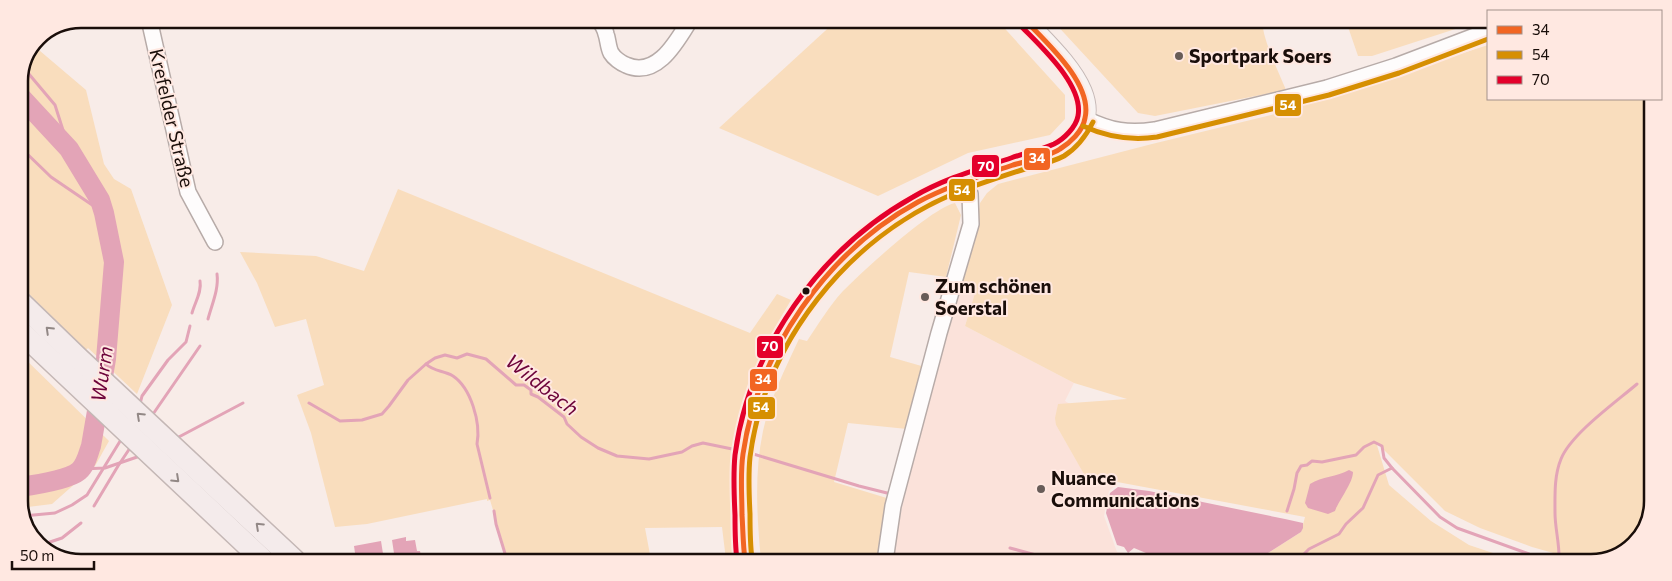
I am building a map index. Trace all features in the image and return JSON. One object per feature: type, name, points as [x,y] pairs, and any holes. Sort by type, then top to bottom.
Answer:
[{"type":"highway","points":[[28,312],[71,366],[257,554]]},
{"type":"highway","points":[[28,336],[71,366],[287,554]]},
{"type":"main road","points":[[745,554],[742,457],[754,406],[768,367],[793,319],[814,290],[840,262],[875,230],[916,204],[965,181],[1059,150],[1070,144],[1078,135],[1086,119],[1086,102],[1080,84],[1071,71],[1032,28]]},
{"type":"street","name":"Krefelder Straße","points":[[151,28],[188,192],[215,242]]},
{"type":"street","points":[[604,28],[611,53],[621,62],[629,66],[641,68],[656,64],[668,55],[685,28]]},
{"type":"street","points":[[1086,119],[1101,126],[1128,133],[1156,130],[1327,88],[1396,66],[1487,31]]},
{"type":"street","points":[[886,554],[894,506],[939,333],[971,224],[970,194],[965,181]]},
{"type":"shaded area","points":[[828,28],[1004,28],[1065,95],[1065,119],[1050,135],[968,153],[878,196],[719,128]]},
{"type":"shaded area","name":"Sportpark Soers","points":[[1059,28],[1263,28],[1267,45],[1286,90],[1155,116],[1138,113]]},
{"type":"shaded area","name":"Sportpark Soers","points":[[1348,28],[1458,28],[1372,56],[1358,56]]},
{"type":"shaded area","points":[[1487,45],[1487,100],[1644,100],[1644,508],[1642,518],[1634,533],[1621,545],[1606,552],[1592,554],[1557,554],[1480,528],[1445,511],[1376,442],[1389,485],[1431,521],[1469,545],[1496,554],[1266,554],[1301,532],[1305,517],[1085,476],[1056,425],[1055,418],[1058,404],[1127,399],[1074,383],[965,326],[975,293],[959,288],[978,220],[980,203],[987,193],[998,184],[1271,115]]},
{"type":"shaded area","points":[[38,49],[86,90],[104,164],[114,179],[131,189],[172,305],[137,394],[88,348],[86,350],[28,293],[28,80],[32,60]]},
{"type":"shaded area","points":[[398,189],[750,333],[777,294],[791,300],[765,345],[738,427],[733,449],[733,523],[736,554],[725,554],[722,527],[645,528],[650,554],[506,554],[490,500],[487,501],[487,499],[367,524],[335,527],[311,433],[297,395],[324,385],[306,319],[275,327],[257,283],[240,252],[316,256],[364,271]]},
{"type":"shaded area","points":[[955,203],[961,215],[946,277],[909,272],[890,357],[925,367],[907,429],[848,423],[834,482],[890,499],[880,554],[760,554],[757,496],[760,447],[766,419],[774,396],[799,339],[807,341],[828,309],[852,282],[914,228],[944,207]]},
{"type":"shaded area","points":[[959,288],[975,293],[965,326],[1074,383],[1065,401],[1070,404],[1058,404],[1056,425],[1087,479],[1117,484],[1109,491],[1104,516],[1117,552],[1125,553],[892,554],[918,431]]},
{"type":"shaded area","points":[[28,362],[109,441],[95,466],[52,504],[28,507]]},
{"type":"shaded area","points":[[1349,470],[1353,472],[1351,481],[1335,511],[1328,514],[1308,508],[1305,503],[1310,484],[1319,479]]},
{"type":"shaded area","points":[[1118,487],[1149,491],[1303,523],[1303,528],[1301,532],[1265,554],[1148,554],[1134,548],[1128,553],[1124,547],[1117,545],[1106,513],[1110,493]]},
{"type":"shaded area","points":[[406,537],[406,541],[415,540],[417,551],[420,551],[421,554],[394,554],[392,540]]},
{"type":"shaded area","points":[[381,541],[383,554],[355,554],[354,546]]},
{"type":"waterway","points":[[29,74],[55,105],[69,149]]},
{"type":"waterway","name":"Wurm","points":[[28,105],[69,149],[100,200],[114,262],[106,359],[91,446],[86,459],[83,466],[74,474],[50,482],[28,486]]},
{"type":"waterway","name":"Wurm","points":[[28,155],[51,177],[104,213]]},
{"type":"waterway","points":[[208,319],[216,291],[217,274]]},
{"type":"waterway","points":[[192,313],[199,293],[200,281]]},
{"type":"waterway","points":[[140,404],[142,396],[168,360],[186,342],[190,326]]},
{"type":"waterway","points":[[151,417],[200,346]]},
{"type":"waterway","name":"Wildbach","points":[[309,403],[340,421],[362,420],[382,414],[408,380],[426,364],[435,358],[445,355],[457,358],[467,354],[486,359],[516,385],[524,385],[531,390],[531,394],[538,397],[564,417],[567,424],[581,437],[598,448],[617,456],[649,459],[682,452],[692,446],[703,443],[737,450]]},
{"type":"waterway","points":[[426,364],[453,376],[470,397],[476,416],[477,444],[490,498]]},
{"type":"waterway","points":[[1559,554],[1555,519],[1555,492],[1557,472],[1561,459],[1566,449],[1584,429],[1637,384]]},
{"type":"waterway","name":"Wildbach","points":[[175,439],[243,403]]},
{"type":"waterway","points":[[30,515],[55,513],[87,495],[122,438]]},
{"type":"waterway","points":[[1287,511],[1297,473],[1301,466],[1307,465],[1312,461],[1322,462],[1356,455],[1364,447],[1374,442],[1382,446],[1384,458],[1392,468]]},
{"type":"waterway","points":[[94,506],[132,445]]},
{"type":"waterway","name":"Wildbach","points":[[750,453],[891,494]]},
{"type":"waterway","name":"Wildbach","points":[[81,469],[105,468],[140,456]]},
{"type":"waterway","name":"Wildbach","points":[[1304,554],[1309,549],[1339,534],[1346,524],[1363,508],[1378,475],[1392,468],[1440,517],[1457,528],[1529,554]]},
{"type":"waterway","points":[[494,511],[505,554]]},
{"type":"waterway","points":[[48,543],[62,538],[81,523]]},
{"type":"waterway","name":"Wildbach","points":[[1010,548],[1032,554]]},
{"type":"transit line","name":"70","points":[[736,554],[734,470],[743,415],[756,377],[773,340],[794,305],[820,273],[848,244],[879,219],[913,197],[973,170],[1054,144],[1062,139],[1075,124],[1078,116],[1078,104],[1068,79],[1049,55],[1023,28]]},
{"type":"transit line","name":"34","points":[[744,554],[742,469],[743,454],[751,416],[764,378],[781,342],[802,308],[826,277],[854,248],[885,223],[918,202],[965,182],[1055,152],[1072,140],[1082,127],[1086,105],[1082,92],[1066,65],[1033,28]]},
{"type":"transit line","name":"54","points":[[1083,126],[1119,137],[1137,139],[1157,137],[1329,95],[1399,73],[1487,39]]},
{"type":"transit line","name":"54","points":[[752,554],[749,471],[759,415],[773,374],[793,335],[817,299],[846,267],[879,238],[914,214],[962,190],[1051,162],[1064,156],[1081,141],[1093,122]]},
{"type":"place","name":"Sportpark Soers","points":[[1179,56]]},
{"type":"place","name":"Zum schönen Soerstal","points":[[925,297]]},
{"type":"place","name":"Nuance Communications","points":[[1041,489]]}]
